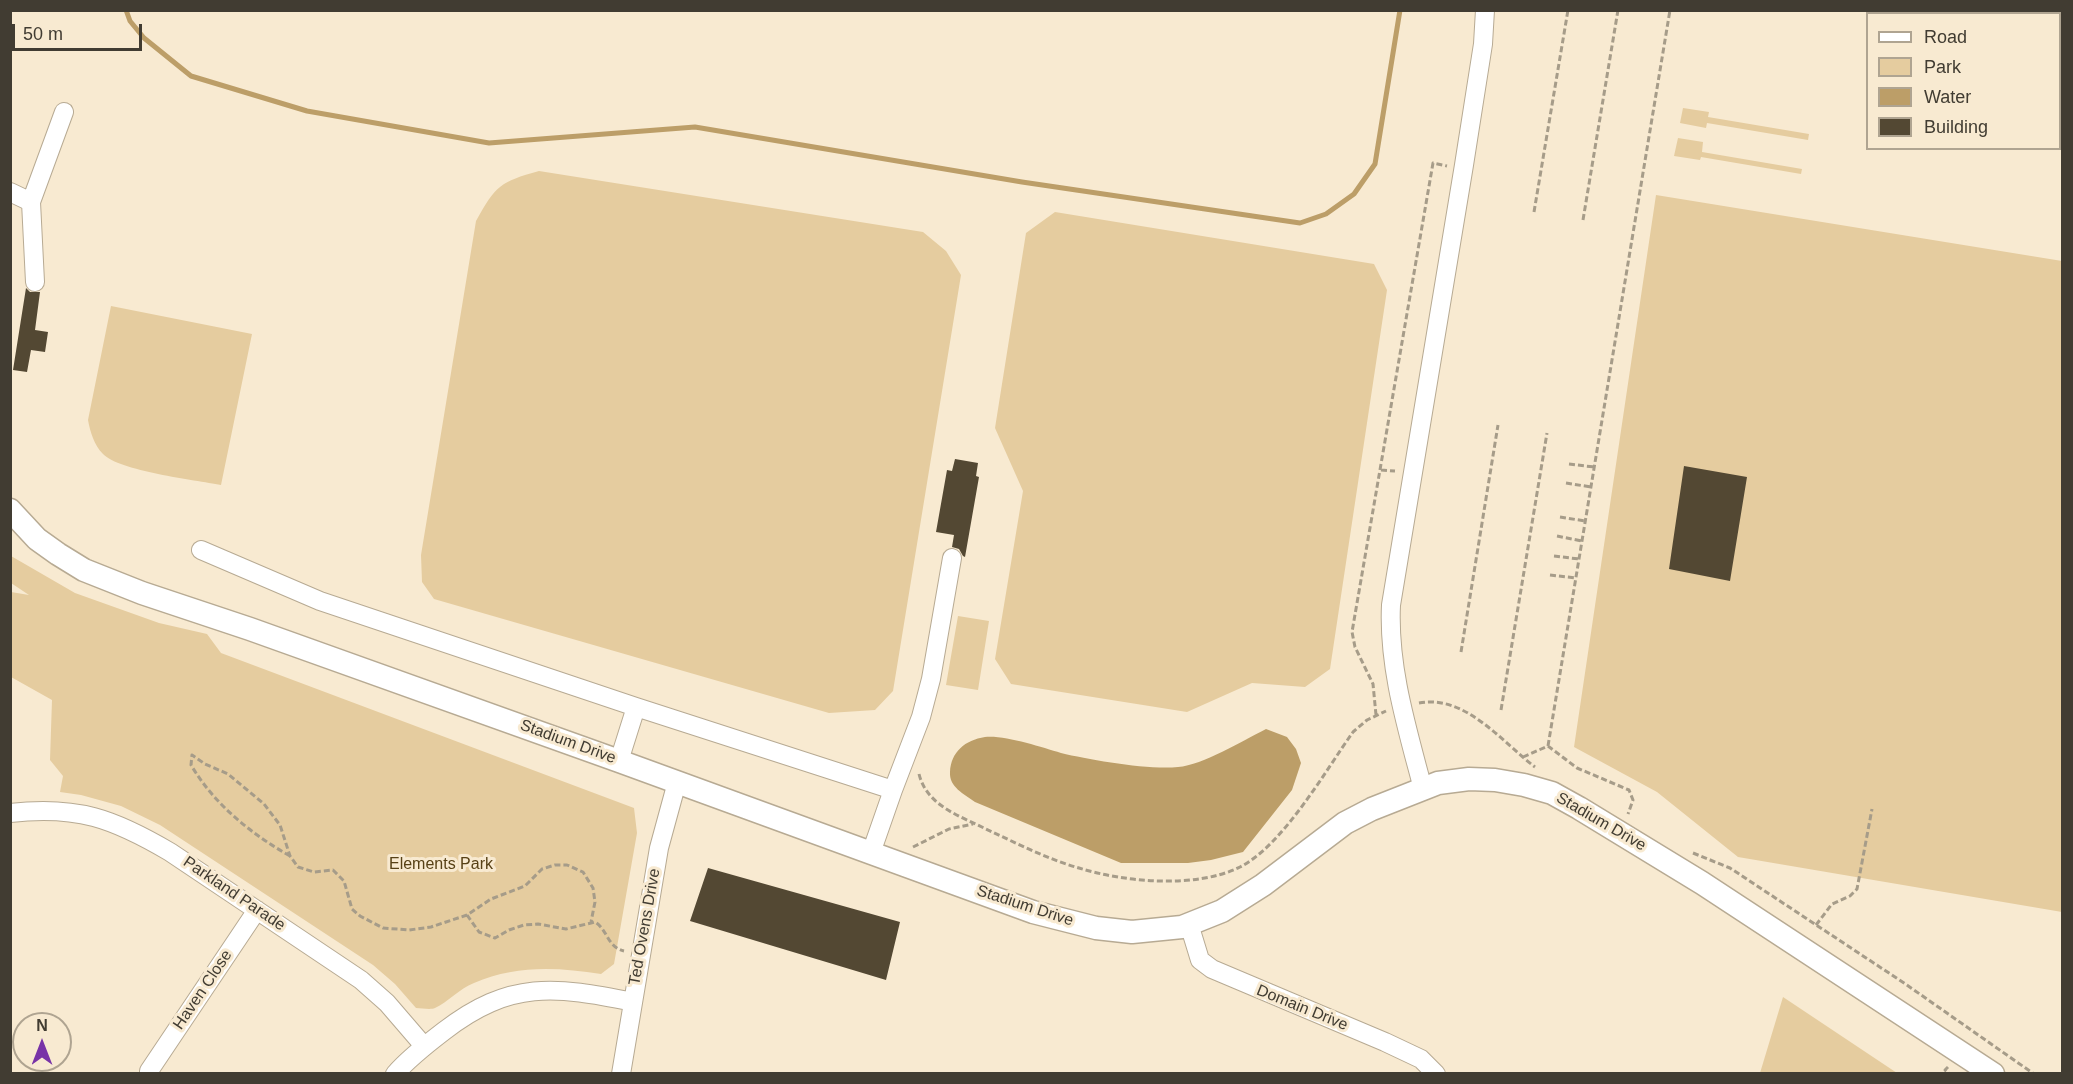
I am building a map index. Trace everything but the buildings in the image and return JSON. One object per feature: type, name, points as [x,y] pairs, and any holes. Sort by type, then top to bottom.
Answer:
[{"type":"main road","name":"Stadium Drive","points":[[10,510],[36,539],[84,570],[142,593],[250,629],[619,761],[1033,912],[1096,928],[1132,932],[1182,927],[1222,911],[1263,885],[1345,824],[1372,809],[1438,783],[1469,779],[1495,780],[1524,785],[1552,793],[1579,807],[1702,883],[1993,1074]]},
{"type":"street","points":[[1423,789],[1394,669],[1390,631],[1391,614],[1461,184],[1485,10]]},
{"type":"street","points":[[34,282],[32,202],[64,112]]},
{"type":"street","points":[[1461,184],[1472,202]]},
{"type":"street","points":[[10,192],[32,202]]},
{"type":"street","points":[[201,550],[320,601],[893,790]]},
{"type":"street","points":[[871,853],[924,708],[952,558]]},
{"type":"street","points":[[619,761],[636,707]]},
{"type":"street","name":"Ted Ovens Drive","points":[[621,1074],[659,848],[677,782]]},
{"type":"street","name":"Parkland Parade","points":[[10,813],[64,812],[99,818],[120,825],[170,852],[361,980],[387,1003],[424,1046]]},
{"type":"street","name":"Haven Close","points":[[149,1071],[256,910]]},
{"type":"street","name":"Domain Drive","points":[[1189,924],[1200,960],[1212,969],[1385,1042],[1421,1059],[1437,1074]]},
{"type":"street","points":[[395,1074],[424,1046],[459,1019],[481,1006],[521,992],[547,990],[580,992],[633,1002]]},
{"type":"path","points":[[1534,212],[1568,10]]},
{"type":"path","points":[[1583,220],[1618,10]]},
{"type":"path","points":[[1548,746],[1670,10]]},
{"type":"path","points":[[1376,715],[1373,684],[1355,648],[1352,632],[1433,163],[1455,167]]},
{"type":"path","points":[[1461,652],[1498,425]]},
{"type":"path","points":[[1501,710],[1547,433]]},
{"type":"path","points":[[1569,464],[1594,468]]},
{"type":"path","points":[[1380,470],[1403,472]]},
{"type":"path","points":[[1566,483],[1591,487]]},
{"type":"path","points":[[1560,517],[1585,521]]},
{"type":"path","points":[[1557,536],[1582,541]]},
{"type":"path","points":[[1554,556],[1579,559]]},
{"type":"path","points":[[1550,575],[1576,579]]},
{"type":"path","points":[[917,765],[920,779],[929,795],[943,807],[975,824],[1070,865],[1100,873],[1156,880],[1192,879],[1221,874],[1251,860],[1273,841],[1353,732],[1376,715],[1389,710]]},
{"type":"path","points":[[1524,757],[1548,746]]},
{"type":"path","points":[[1548,746],[1577,768],[1629,790],[1633,800],[1628,814]]},
{"type":"path","points":[[290,856],[267,842],[222,806],[197,776],[191,765],[192,755],[205,764],[228,774],[264,804],[280,825],[290,856],[299,868],[318,872],[333,870],[344,880],[355,913],[375,926],[417,930],[467,915],[491,899],[525,886],[543,869],[560,864],[583,872],[592,884],[595,902],[591,922]]},
{"type":"path","points":[[1816,925],[1832,904],[1850,896],[1857,889],[1872,809]]},
{"type":"path","points":[[904,865],[911,849],[920,843],[949,829],[975,824]]},
{"type":"path","points":[[467,915],[479,932],[495,938],[509,930],[524,926],[538,924],[566,929],[591,922],[599,924],[611,944],[626,951]]},
{"type":"path","points":[[1971,1030],[2034,1074]]},
{"type":"path","points":[[1945,1070],[1950,1074]]},
{"type":"green space","points":[[1683,108],[1709,112],[1708,117],[1809,134],[1808,140],[1707,123],[1706,128],[1680,123]]},
{"type":"green space","points":[[1678,138],[1703,142],[1702,152],[1802,169],[1801,174],[1701,157],[1700,160],[1674,156]]},
{"type":"green space","points":[[539,171],[923,232],[946,251],[961,275],[893,691],[875,710],[829,713],[434,599],[422,582],[421,555],[476,221],[494,192],[500,187],[516,178]]},
{"type":"green space","points":[[1656,195],[2062,261],[2062,912],[1738,857],[1657,792],[1574,747]]},
{"type":"green space","points":[[1055,212],[1374,264],[1387,290],[1330,669],[1305,687],[1252,683],[1187,712],[1011,684],[995,659],[1023,491],[995,428],[1026,233]]},
{"type":"green space","points":[[111,306],[252,334],[221,485],[158,474],[125,465],[103,454],[97,446],[88,420]]},
{"type":"green space","name":"Elements Park","points":[[11,556],[75,593],[159,623],[207,634],[221,653],[634,808],[637,833],[614,964],[601,974],[552,969],[505,973],[469,986],[435,1008],[416,1008],[395,984],[373,965],[160,825],[121,806],[60,792],[63,776],[50,760],[52,700],[11,677],[11,592],[29,595],[11,583]]},
{"type":"green space","points":[[958,616],[989,621],[978,690],[946,685]]},
{"type":"green space","points":[[1783,997],[1897,1073],[1760,1073]]},
{"type":"water","points":[[1266,729],[1287,737],[1296,749],[1301,763],[1292,790],[1243,852],[1211,860],[1188,863],[1121,863],[975,802],[958,790],[950,777],[953,759],[960,748],[971,741],[985,737],[1013,740],[1103,761],[1166,768],[1199,762]]},
{"type":"waterway","points":[[126,10],[130,21],[144,38],[191,76],[307,111],[489,143],[695,127],[1022,182],[1300,223],[1326,214],[1354,194],[1375,164],[1400,10]]}]
